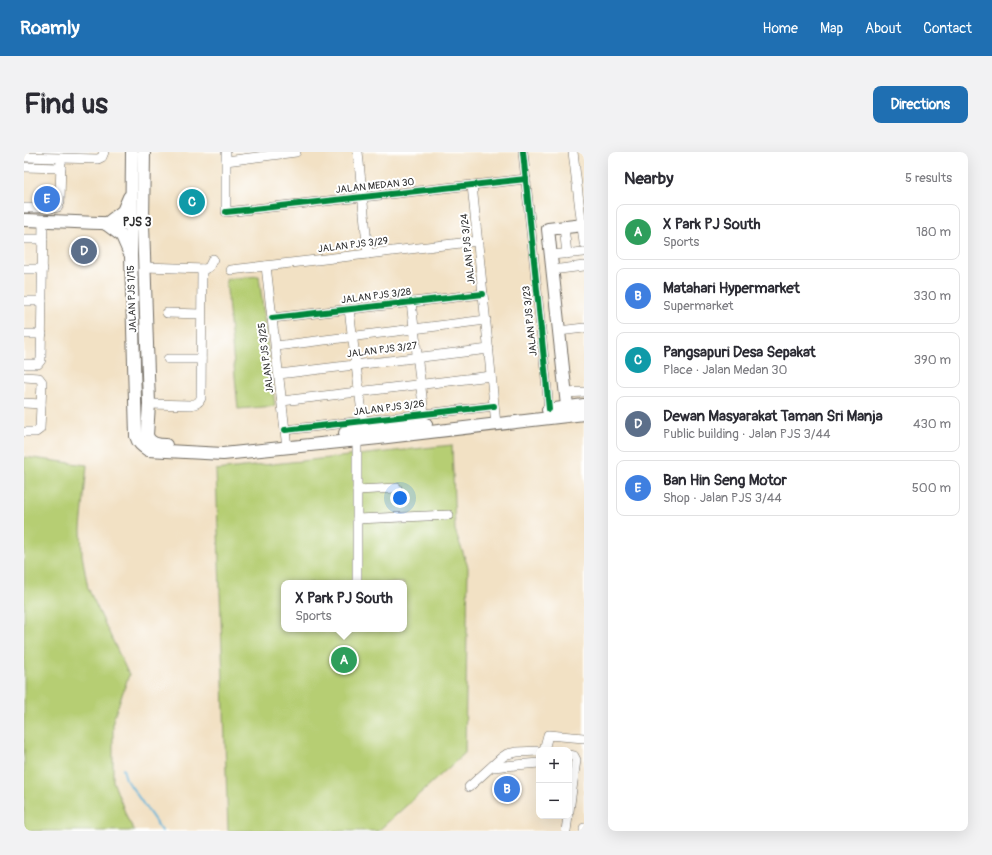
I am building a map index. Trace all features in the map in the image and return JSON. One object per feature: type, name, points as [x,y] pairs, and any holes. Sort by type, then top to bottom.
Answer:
[{"type":"main road","name":"JALAN PJS 1/15","points":[[132,152],[131,256],[136,436],[138,441],[145,442],[148,426],[149,404],[143,224],[144,152]]},
{"type":"main road","points":[[106,224],[123,211],[127,204],[131,190]]},
{"type":"main road","points":[[24,220],[77,221],[106,224],[143,224]]},
{"type":"main road","points":[[106,224],[122,236],[131,256]]},
{"type":"main road","points":[[567,411],[548,229],[583,225]]},
{"type":"main road","points":[[149,404],[153,430],[159,441],[166,445]]},
{"type":"main road","points":[[145,442],[148,450],[155,452],[223,454],[286,439],[357,440],[495,416],[567,411],[584,405]]},
{"type":"main road","points":[[145,442],[166,445],[231,446],[550,410],[584,414]]},
{"type":"street","points":[[24,157],[98,159],[102,157],[104,152]]},
{"type":"street","points":[[226,156],[296,152]]},
{"type":"street","points":[[358,152],[368,254]]},
{"type":"street","name":"JALAN PJS 3/23","points":[[523,152],[550,410]]},
{"type":"street","points":[[573,152],[579,162],[584,243]]},
{"type":"street","name":"JALAN MEDAN 30","points":[[226,156],[226,212],[526,179]]},
{"type":"street","points":[[24,208],[58,207],[60,202],[61,158]]},
{"type":"street","points":[[24,167],[60,168]]},
{"type":"street","name":"JALAN PJS 3/24","points":[[472,185],[495,416]]},
{"type":"street","points":[[24,364],[38,364],[41,358],[44,220]]},
{"type":"street","points":[[564,227],[567,254]]},
{"type":"street","points":[[532,231],[548,229]]},
{"type":"street","points":[[24,239],[43,239]]},
{"type":"street","name":"JALAN PJS 3/29","points":[[231,270],[478,241]]},
{"type":"street","points":[[551,255],[584,252]]},
{"type":"street","points":[[145,267],[202,269],[209,267],[213,259]]},
{"type":"street","name":"JALAN PJS 3/25","points":[[266,266],[286,439]]},
{"type":"street","points":[[552,270],[584,266]]},
{"type":"street","points":[[24,269],[43,269]]},
{"type":"street","points":[[149,404],[196,404],[201,398],[202,269]]},
{"type":"street","name":"JALAN PJS 3/28","points":[[272,318],[483,294]]},
{"type":"street","points":[[24,301],[42,302]]},
{"type":"street","points":[[411,302],[424,414]]},
{"type":"street","points":[[350,309],[363,421]]},
{"type":"street","points":[[167,313],[201,314]]},
{"type":"street","points":[[276,346],[486,320]]},
{"type":"street","points":[[559,331],[584,328]]},
{"type":"street","points":[[24,334],[42,334]]},
{"type":"street","name":"JALAN PJS 3/27","points":[[279,374],[488,349]]},
{"type":"street","points":[[168,359],[201,359]]},
{"type":"street","points":[[282,401],[491,376]]},
{"type":"street","points":[[24,377],[34,377],[42,380],[41,427],[36,432],[24,432]]},
{"type":"street","points":[[566,393],[584,392]]},
{"type":"street","points":[[24,404],[41,404]]},
{"type":"street","name":"JALAN PJS 3/26","points":[[286,439],[363,421],[424,414],[495,416]]},
{"type":"street","points":[[357,440],[357,580]]},
{"type":"street","points":[[357,490],[397,488]]},
{"type":"street","points":[[357,519],[449,515]]},
{"type":"street","points":[[545,747],[548,735],[584,738]]},
{"type":"street","points":[[469,787],[507,754],[536,751]]},
{"type":"street","points":[[572,756],[576,758],[572,773]]},
{"type":"street","points":[[493,767],[536,763]]},
{"type":"street","points":[[566,831],[568,819]]},
{"type":"green space","points":[[259,276],[275,406],[238,409],[226,279]]},
{"type":"green space","points":[[452,445],[455,530],[468,567],[465,753],[378,831],[228,831],[216,470]]},
{"type":"green space","points":[[24,457],[87,465],[81,529],[82,555],[88,588],[129,675],[113,720],[113,781],[128,820],[135,831],[24,831]]},
{"type":"waterway","points":[[123,769],[126,779],[162,831]]},
{"type":"cycle path","points":[[523,152],[549,409]]},
{"type":"cycle path","points":[[226,212],[526,179]]},
{"type":"cycle path","points":[[272,318],[483,294]]},
{"type":"cycle path","points":[[285,430],[494,406]]},
{"type":"place","name":"Ban Hin Seng Motor","points":[[47,199]]},
{"type":"place","name":"Pangsapuri Desa Sepakat","points":[[192,202]]},
{"type":"place","name":"Dewan Masyarakat Taman Sri Manja","points":[[84,251]]},
{"type":"place","name":"X Park PJ South","points":[[344,660]]},
{"type":"place","name":"Matahari Hypermarket","points":[[507,789]]},
{"type":"district","name":"PJS 3","points":[[137,222]]}]
